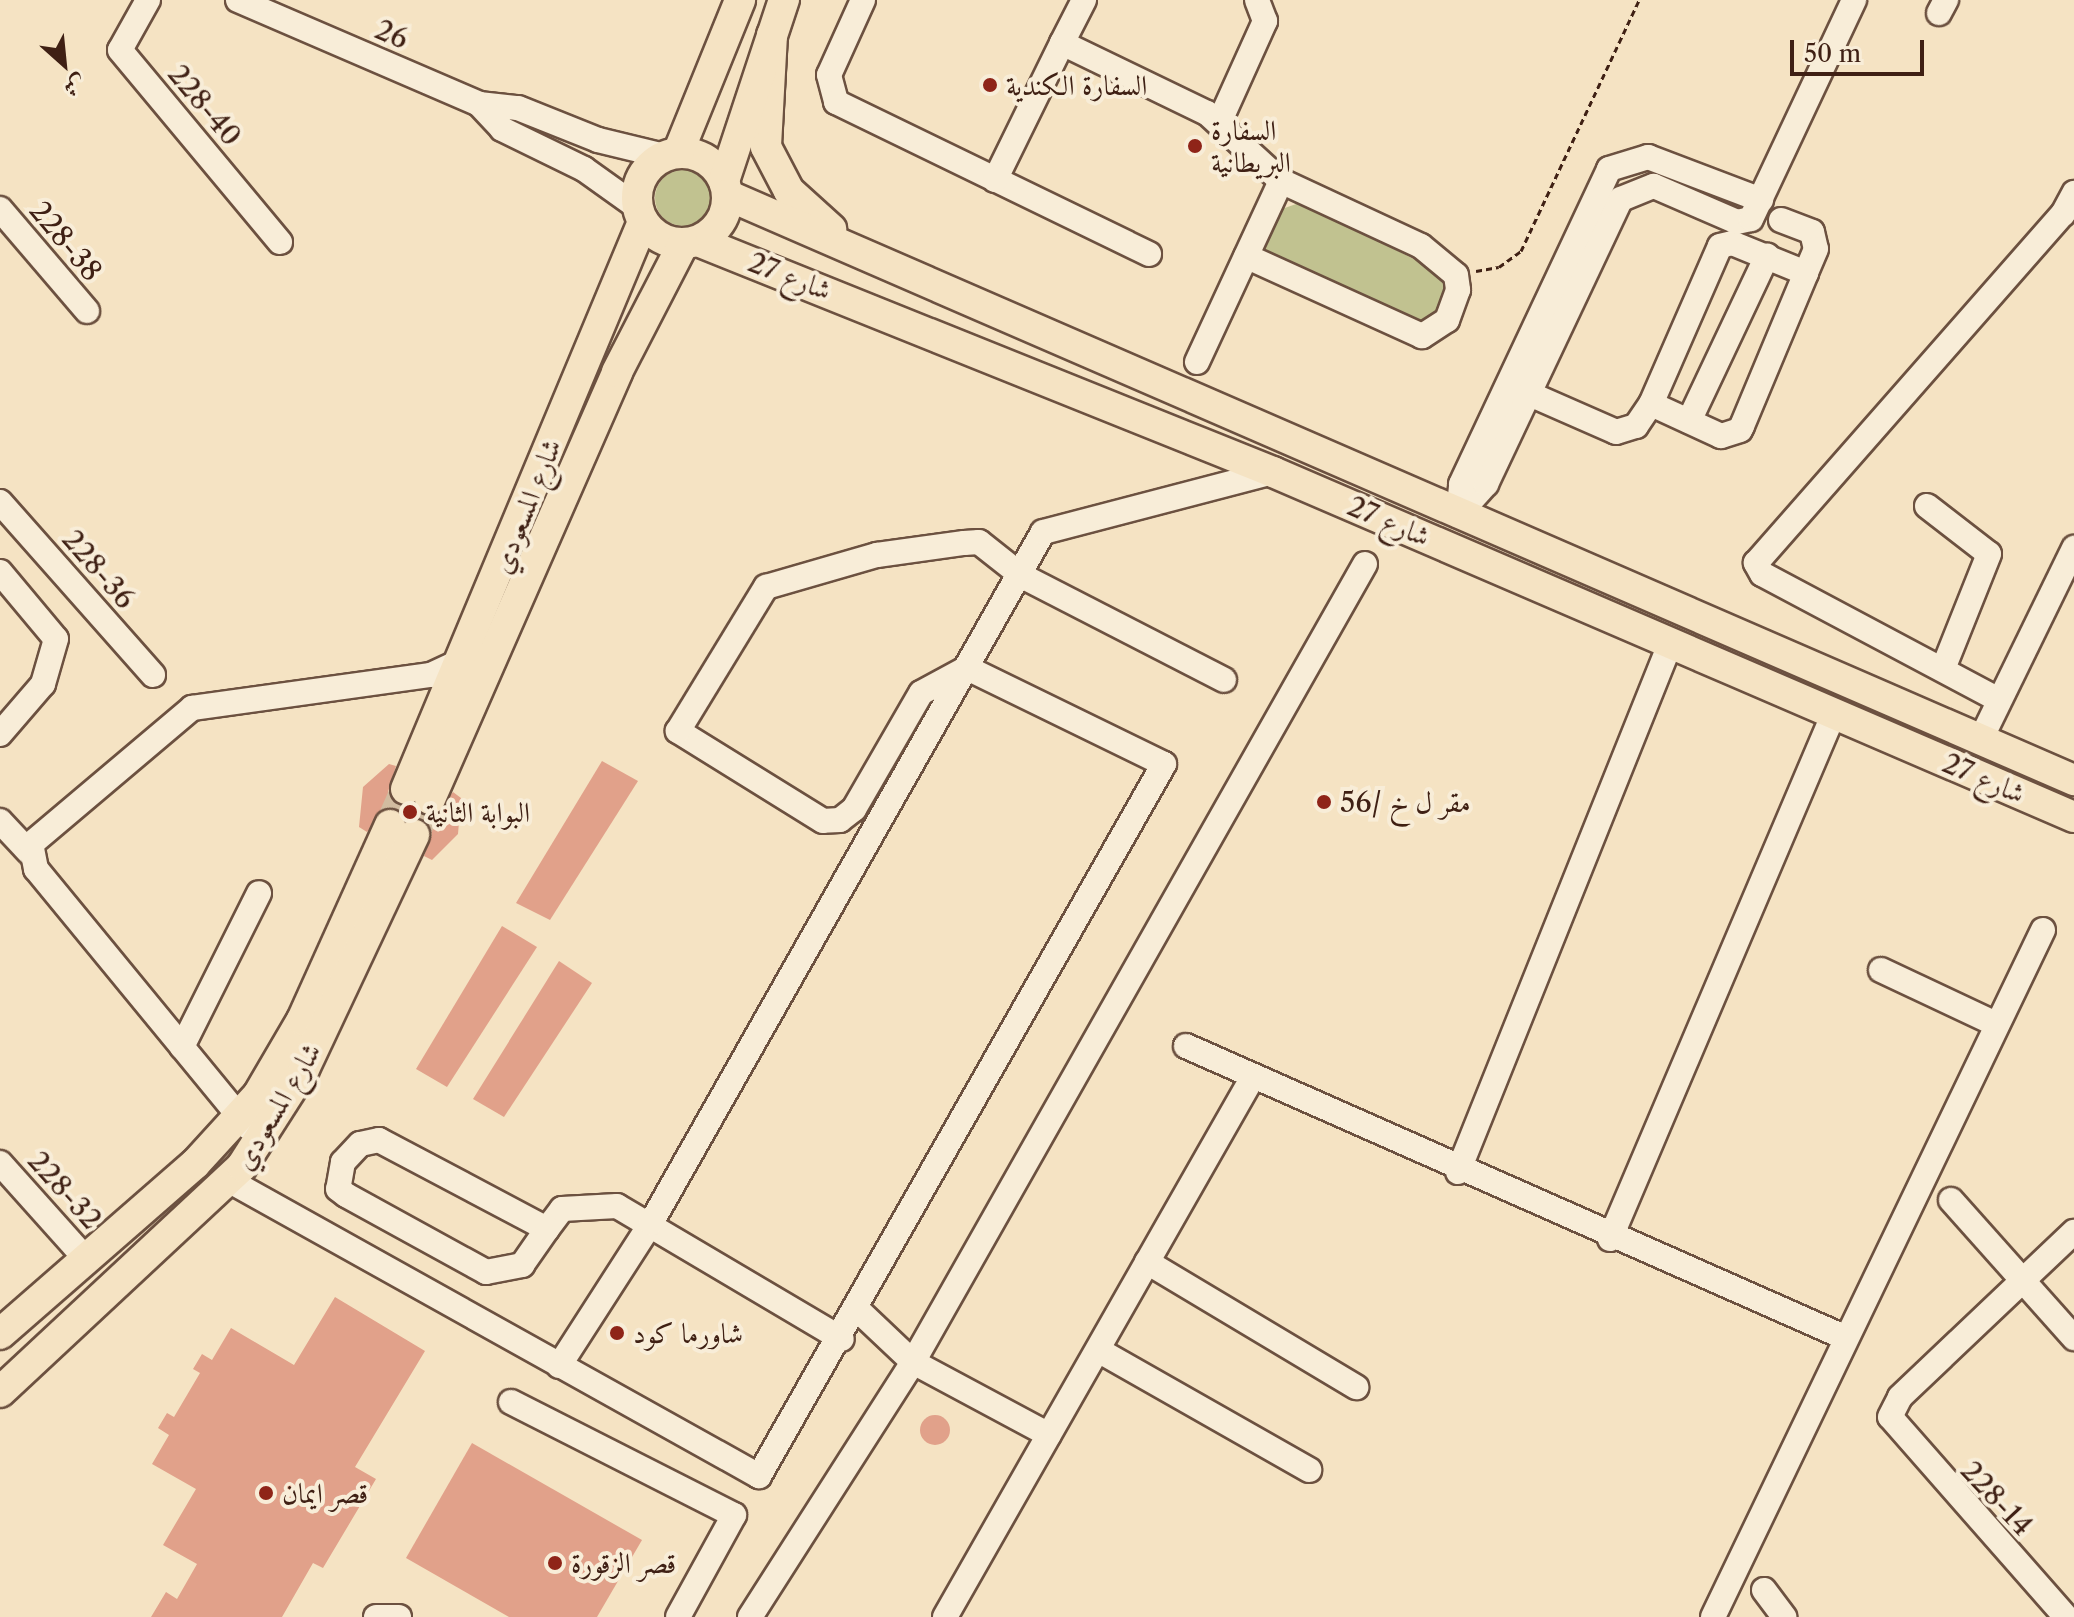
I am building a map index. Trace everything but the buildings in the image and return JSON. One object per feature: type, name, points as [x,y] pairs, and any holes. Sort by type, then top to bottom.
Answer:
[{"type":"main road","points":[[740,0],[671,154],[641,177],[640,215],[690,242],[720,223],[726,188],[784,0]]},
{"type":"main road","points":[[772,35],[763,123],[771,158],[800,204],[870,261]]},
{"type":"main road","points":[[671,154],[706,159],[726,188]]},
{"type":"main road","name":"شارع 27","points":[[726,188],[870,261],[2074,780]]},
{"type":"main road","name":"شارع المسعودي","points":[[640,215],[442,709],[418,794],[617,372],[690,242]]},
{"type":"main road","name":"شارع 27","points":[[690,242],[1273,472],[1588,604],[1670,644],[2074,817]]},
{"type":"main road","points":[[1447,545],[1458,515]]},
{"type":"main road","points":[[1588,604],[1599,575]]},
{"type":"main road","name":"شارع المسعودي","points":[[0,1334],[240,1118],[296,1033],[402,830],[304,1069],[261,1140],[230,1181],[0,1392]]},
{"type":"street","name":"228-40","points":[[148,0],[120,50],[280,242]]},
{"type":"street","points":[[863,0],[829,75],[836,102],[1149,254]]},
{"type":"street","points":[[995,180],[1084,0]]},
{"type":"street","points":[[1219,123],[1265,21],[1257,0]]},
{"type":"street","points":[[1458,515],[1461,484],[1517,389],[1616,163],[1648,157],[1761,200],[1854,0]]},
{"type":"street","name":"26","points":[[242,1],[289,11],[479,104]]},
{"type":"street","points":[[1062,43],[1219,123],[1281,181],[1421,246],[1456,275],[1455,305],[1422,336],[1246,256]]},
{"type":"street","points":[[479,104],[518,108],[598,140],[671,154]]},
{"type":"street","points":[[479,104],[502,129],[584,169],[640,215]]},
{"type":"street","points":[[1197,362],[1281,181]]},
{"type":"street","points":[[1999,700],[1762,574],[1756,563],[2063,214],[2074,193]]},
{"type":"street","name":"228-38","points":[[0,209],[87,311]]},
{"type":"street","points":[[1651,404],[1725,437],[1740,430],[1806,273],[1814,236],[1781,220]]},
{"type":"street","points":[[1517,389],[1616,432],[1636,426],[1651,404],[1718,250],[1732,243],[1806,273]]},
{"type":"street","points":[[1689,421],[1767,256]]},
{"type":"street","points":[[559,1366],[651,1223],[1022,576],[1043,532],[1273,472]]},
{"type":"street","name":"228-36","points":[[0,502],[153,675]]},
{"type":"street","points":[[1927,506],[1989,554],[1943,669]]},
{"type":"street","points":[[967,668],[921,693],[854,809],[840,820],[823,821],[678,731],[766,587],[796,574],[979,542],[1022,576],[1224,680]]},
{"type":"street","points":[[1980,741],[2074,548]]},
{"type":"street","points":[[750,1617],[913,1362],[1365,564]]},
{"type":"street","points":[[0,572],[56,639],[43,684],[0,734]]},
{"type":"street","points":[[1458,1172],[1670,644]]},
{"type":"street","points":[[29,852],[35,835],[178,715],[274,695],[431,675],[463,660]]},
{"type":"street","points":[[230,1181],[759,1476],[859,1311],[1164,764],[967,668]]},
{"type":"street","points":[[274,695],[411,691],[442,709]]},
{"type":"street","points":[[1610,1239],[1834,713]]},
{"type":"street","points":[[0,821],[29,852],[182,1047],[261,1140]]},
{"type":"street","points":[[182,1047],[259,893]]},
{"type":"street","points":[[1713,1617],[1844,1337],[2043,930]]},
{"type":"street","points":[[1881,970],[1996,1024]]},
{"type":"street","points":[[1186,1046],[1251,1080],[1458,1172],[1844,1337]]},
{"type":"street","points":[[945,1617],[1251,1080]]},
{"type":"street","points":[[547,1229],[379,1140],[360,1144],[343,1162],[338,1189],[486,1272],[522,1265],[562,1209],[589,1203],[651,1223],[842,1339]]},
{"type":"street","name":"228-32","points":[[0,1163],[85,1258]]},
{"type":"street","points":[[1951,1200],[2074,1338]]},
{"type":"street","points":[[2024,1281],[2074,1232]]},
{"type":"street","points":[[1147,1262],[1356,1387]]},
{"type":"street","name":"228-14","points":[[2024,1281],[1900,1397],[1890,1417],[2066,1617]]},
{"type":"street","points":[[859,1311],[913,1362],[1049,1435]]},
{"type":"street","points":[[1098,1350],[1309,1470]]},
{"type":"street","points":[[511,1402],[734,1515],[678,1617]]},
{"type":"street","points":[[1764,1590],[1784,1617]]},
{"type":"street","points":[[376,1617],[399,1617]]},
{"type":"path","points":[[1456,275],[1499,267],[1521,251],[1639,0]]},
{"type":"green space","points":[[683,170],[702,179],[711,198],[702,217],[683,226],[664,217],[655,198],[664,179]]},
{"type":"green space","points":[[1302,202],[1443,274],[1447,302],[1426,325],[1260,254],[1276,211]]},
{"type":"tunnel","points":[[390,825],[406,789]]},
{"type":"tunnel","points":[[414,835],[430,799]]},
{"type":"place","name":"السفارة الكندية","points":[[990,85]]},
{"type":"place","name":"السفارة البريطانية","points":[[1195,146]]},
{"type":"place","name":"مقر ل خ /56","points":[[1324,802]]},
{"type":"place","name":"البوابة الثانية","points":[[410,812]]},
{"type":"place","name":"شاورما كود","points":[[617,1333]]},
{"type":"place","name":"قصر ايمان","points":[[266,1493]]},
{"type":"place","name":"قصر الزقورة","points":[[555,1563]]}]
